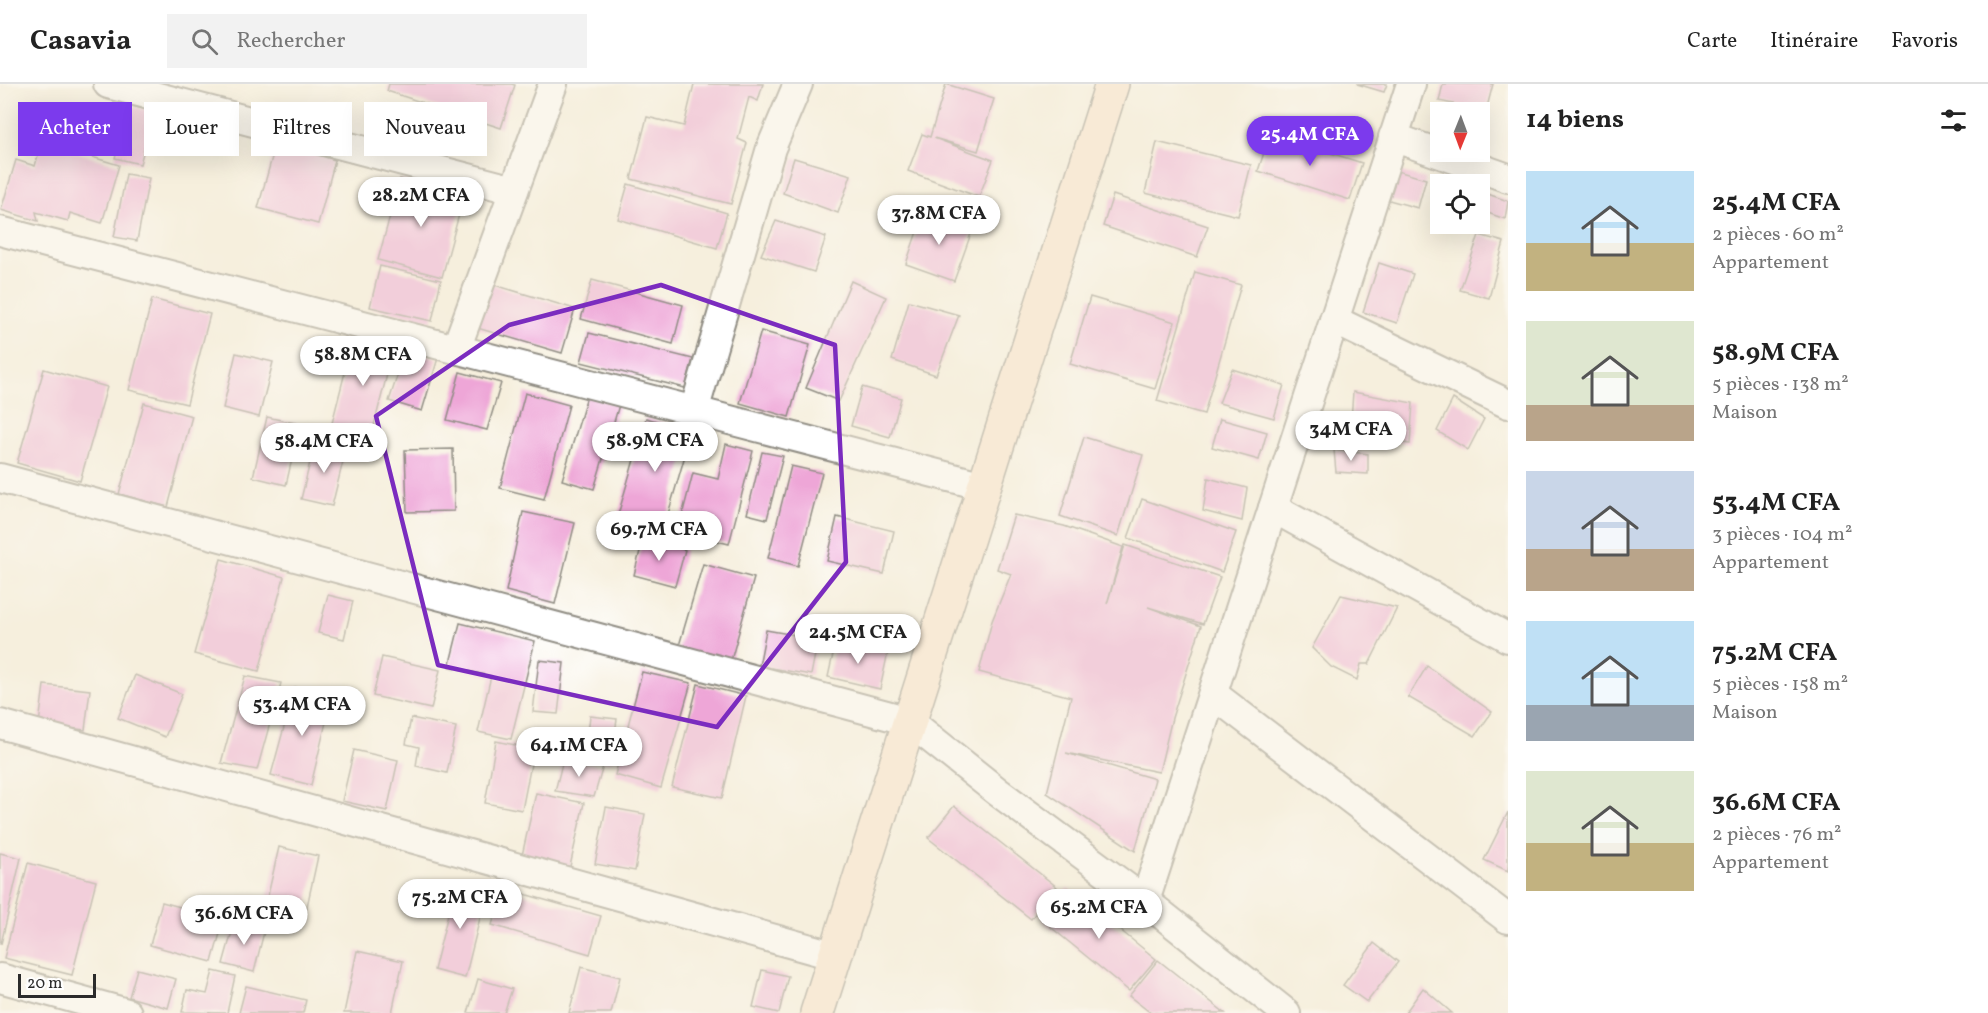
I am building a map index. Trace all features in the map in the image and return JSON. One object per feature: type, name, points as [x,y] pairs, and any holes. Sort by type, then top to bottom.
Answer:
[{"type":"street","points":[[108,84],[514,190]]},
{"type":"street","points":[[456,349],[553,84]]},
{"type":"street","points":[[694,411],[771,148],[798,84]]},
{"type":"street","points":[[817,1013],[1112,84]]},
{"type":"street","points":[[1145,901],[1411,84]]},
{"type":"street","points":[[1393,137],[1508,178]]},
{"type":"street","points":[[0,231],[984,486]]},
{"type":"street","points":[[1334,320],[1508,404]]},
{"type":"street","points":[[0,478],[909,721],[1016,806],[1145,901],[1286,1013]]},
{"type":"street","points":[[1273,508],[1508,638]]},
{"type":"street","points":[[1213,694],[1508,919]]},
{"type":"street","points":[[0,724],[836,956]]},
{"type":"street","points":[[0,978],[90,1008],[127,1013]]},
{"type":"highlighted area","points":[[661,285],[835,345],[846,562],[717,727],[438,665],[376,416],[509,325]]},
{"type":"building","points":[[389,84],[515,85],[501,128],[487,123],[487,102],[421,102],[387,91]]},
{"type":"building","points":[[694,84],[763,84],[758,101],[749,97],[738,139],[747,143],[731,204],[631,179],[647,117],[684,126]]},
{"type":"building","points":[[946,84],[994,99],[978,151],[934,138],[993,160],[979,197],[908,171],[922,134],[930,137]]},
{"type":"building","points":[[1357,84],[1387,84],[1384,92]]},
{"type":"building","points":[[1443,84],[1493,84],[1488,102],[1439,101]]},
{"type":"building","points":[[132,106],[144,109],[144,149],[140,164],[115,158],[116,156],[132,156]]},
{"type":"building","points":[[1270,134],[1362,163],[1350,200],[1258,171]]},
{"type":"building","points":[[1157,142],[1251,165],[1238,216],[1145,193]]},
{"type":"building","points":[[38,156],[89,156],[119,165],[102,223],[70,213],[68,221],[36,212],[38,221],[1,210],[16,160],[35,166]]},
{"type":"building","points":[[272,156],[321,156],[335,160],[318,224],[258,208]]},
{"type":"building","points":[[794,158],[851,175],[838,213],[783,193]]},
{"type":"building","points":[[1397,171],[1426,179],[1418,208],[1389,200]]},
{"type":"building","points":[[126,174],[149,178],[137,241],[114,237]]},
{"type":"building","points":[[400,179],[464,196],[442,277],[378,260]]},
{"type":"building","points":[[628,184],[727,213],[717,248],[618,219]]},
{"type":"building","points":[[1113,195],[1208,226],[1197,257],[1103,226]]},
{"type":"building","points":[[1490,195],[1508,201],[1505,219],[1490,214]]},
{"type":"building","points":[[924,211],[973,228],[954,281],[906,264]]},
{"type":"building","points":[[776,221],[826,237],[814,272],[761,255]]},
{"type":"building","points":[[1479,235],[1504,242],[1489,298],[1460,290]]},
{"type":"building","points":[[1379,263],[1413,274],[1397,323],[1363,312]]},
{"type":"building","points":[[380,266],[441,280],[432,321],[370,307]]},
{"type":"building","points":[[1195,272],[1241,285],[1204,414],[1157,401]]},
{"type":"building","points":[[592,280],[683,305],[673,344],[581,319]]},
{"type":"building","points":[[851,281],[886,297],[839,401],[806,388]]},
{"type":"building","points":[[488,283],[575,309],[562,353],[474,327]]},
{"type":"building","points":[[1090,297],[1175,322],[1155,389],[1070,364]]},
{"type":"building","points":[[152,299],[210,314],[187,404],[129,390]]},
{"type":"building","points":[[909,301],[959,315],[936,375],[892,360]]},
{"type":"building","points":[[356,329],[396,339],[369,445],[329,435]]},
{"type":"building","points":[[761,331],[810,345],[789,417],[740,403]]},
{"type":"building","points":[[589,333],[693,359],[685,388],[581,362]]},
{"type":"building","points":[[406,349],[438,358],[422,411],[389,401]]},
{"type":"building","points":[[236,353],[273,362],[259,417],[223,408]]},
{"type":"building","points":[[44,369],[107,387],[80,481],[17,463]]},
{"type":"building","points":[[1232,369],[1284,385],[1274,418],[1219,403]]},
{"type":"building","points":[[460,372],[501,383],[487,430],[447,420]]},
{"type":"building","points":[[862,387],[901,398],[890,437],[851,426]]},
{"type":"building","points":[[1353,392],[1413,403],[1410,444],[1350,434]]},
{"type":"building","points":[[525,393],[569,405],[544,499],[500,488]]},
{"type":"building","points":[[587,396],[619,405],[594,489],[562,480]]},
{"type":"building","points":[[1453,399],[1484,419],[1468,450],[1437,431]]},
{"type":"building","points":[[144,403],[192,416],[168,507],[119,494]]},
{"type":"building","points":[[267,417],[300,424],[286,485],[253,477]]},
{"type":"building","points":[[646,418],[692,431],[664,528],[618,515]]},
{"type":"building","points":[[1220,419],[1267,432],[1259,460],[1212,447]]},
{"type":"building","points":[[1084,437],[1143,455],[1118,536],[1060,516]]},
{"type":"building","points":[[315,442],[346,449],[332,506],[301,499]]},
{"type":"building","points":[[726,444],[753,451],[729,544],[678,531],[693,473],[718,479]]},
{"type":"building","points":[[453,449],[454,511],[407,512],[405,450]]},
{"type":"building","points":[[1334,450],[1368,454],[1368,474],[1336,472]]},
{"type":"building","points":[[762,452],[783,456],[767,519],[747,514]]},
{"type":"building","points":[[791,466],[822,473],[798,566],[768,558]]},
{"type":"building","points":[[1208,478],[1247,488],[1242,521],[1203,511]]},
{"type":"building","points":[[1142,499],[1236,532],[1222,572],[1128,538]]},
{"type":"building","points":[[523,512],[575,523],[555,604],[506,591]]},
{"type":"building","points":[[1014,515],[1064,526],[1123,547],[1107,604],[1125,545],[1220,577],[1203,624],[1148,607],[1201,626],[1172,718],[1159,772],[1066,753],[1155,779],[1135,851],[1047,793],[1071,697],[979,672],[992,621],[1011,574],[997,569]]},
{"type":"building","points":[[837,517],[894,531],[884,574],[827,561]]},
{"type":"building","points":[[643,539],[685,550],[675,586],[634,575]]},
{"type":"building","points":[[221,559],[284,577],[259,671],[194,654]]},
{"type":"building","points":[[703,564],[754,578],[730,664],[678,649]]},
{"type":"building","points":[[328,595],[353,601],[344,639],[318,633]]},
{"type":"building","points":[[1341,595],[1397,608],[1369,664],[1361,664],[1357,680],[1331,667],[1312,648]]},
{"type":"building","points":[[460,623],[535,641],[511,739],[478,732],[491,676],[449,667]]},
{"type":"building","points":[[766,630],[818,639],[811,675],[759,666]]},
{"type":"building","points":[[836,641],[888,652],[880,689],[828,677]]},
{"type":"building","points":[[382,657],[440,670],[431,709],[373,696]]},
{"type":"building","points":[[539,660],[564,663],[558,714],[533,712]]},
{"type":"building","points":[[1427,666],[1492,712],[1475,736],[1408,697]]},
{"type":"building","points":[[642,672],[691,683],[661,788],[615,775]]},
{"type":"building","points":[[135,675],[182,694],[165,737],[118,718]]},
{"type":"building","points":[[245,676],[281,683],[257,770],[221,763]]},
{"type":"building","points":[[698,684],[746,696],[722,798],[672,787]]},
{"type":"building","points":[[44,685],[90,690],[85,730],[39,724]]},
{"type":"building","points":[[295,687],[332,697],[311,785],[271,775]]},
{"type":"building","points":[[590,716],[617,719],[611,762],[585,758]]},
{"type":"building","points":[[411,718],[456,727],[447,773],[416,766],[419,747],[406,744]]},
{"type":"building","points":[[496,741],[534,749],[522,810],[485,803]]},
{"type":"building","points":[[354,750],[398,760],[387,811],[342,801]]},
{"type":"building","points":[[563,760],[603,766],[594,797],[555,791]]},
{"type":"building","points":[[536,793],[584,803],[569,871],[521,860]]},
{"type":"building","points":[[954,806],[1057,887],[1031,919],[928,838]]},
{"type":"building","points":[[606,807],[645,814],[635,871],[595,864]]},
{"type":"building","points":[[1508,812],[1508,871],[1484,860]]},
{"type":"building","points":[[279,847],[318,856],[303,925],[263,917]]},
{"type":"building","points":[[0,853],[21,858],[1,944],[0,944]]},
{"type":"building","points":[[28,863],[96,881],[72,975],[4,958]]},
{"type":"building","points":[[456,882],[487,890],[465,978],[434,970]]},
{"type":"building","points":[[503,888],[601,916],[590,954],[492,925]]},
{"type":"building","points":[[1068,888],[1156,959],[1129,991],[1042,920]]},
{"type":"building","points":[[162,902],[224,919],[212,962],[150,945]]},
{"type":"building","points":[[235,921],[265,928],[254,972],[223,964]]},
{"type":"building","points":[[1374,943],[1398,962],[1367,1002],[1343,985]]},
{"type":"building","points":[[357,951],[403,961],[392,1013],[344,1013]]},
{"type":"building","points":[[1158,960],[1225,1013],[1151,1013],[1129,996]]},
{"type":"building","points":[[581,967],[620,977],[611,1013],[569,1013]]},
{"type":"building","points":[[137,969],[176,979],[168,1008],[129,997]]},
{"type":"building","points":[[762,970],[788,976],[779,1013],[753,1007]]},
{"type":"building","points":[[213,971],[235,976],[227,1013],[182,1012],[187,990],[207,994]]},
{"type":"building","points":[[478,979],[512,989],[504,1013],[468,1013]]},
{"type":"building","points":[[246,986],[306,1000],[303,1013],[239,1013]]},
{"type":"building","points":[[1423,988],[1452,1013],[1405,1013]]}]
